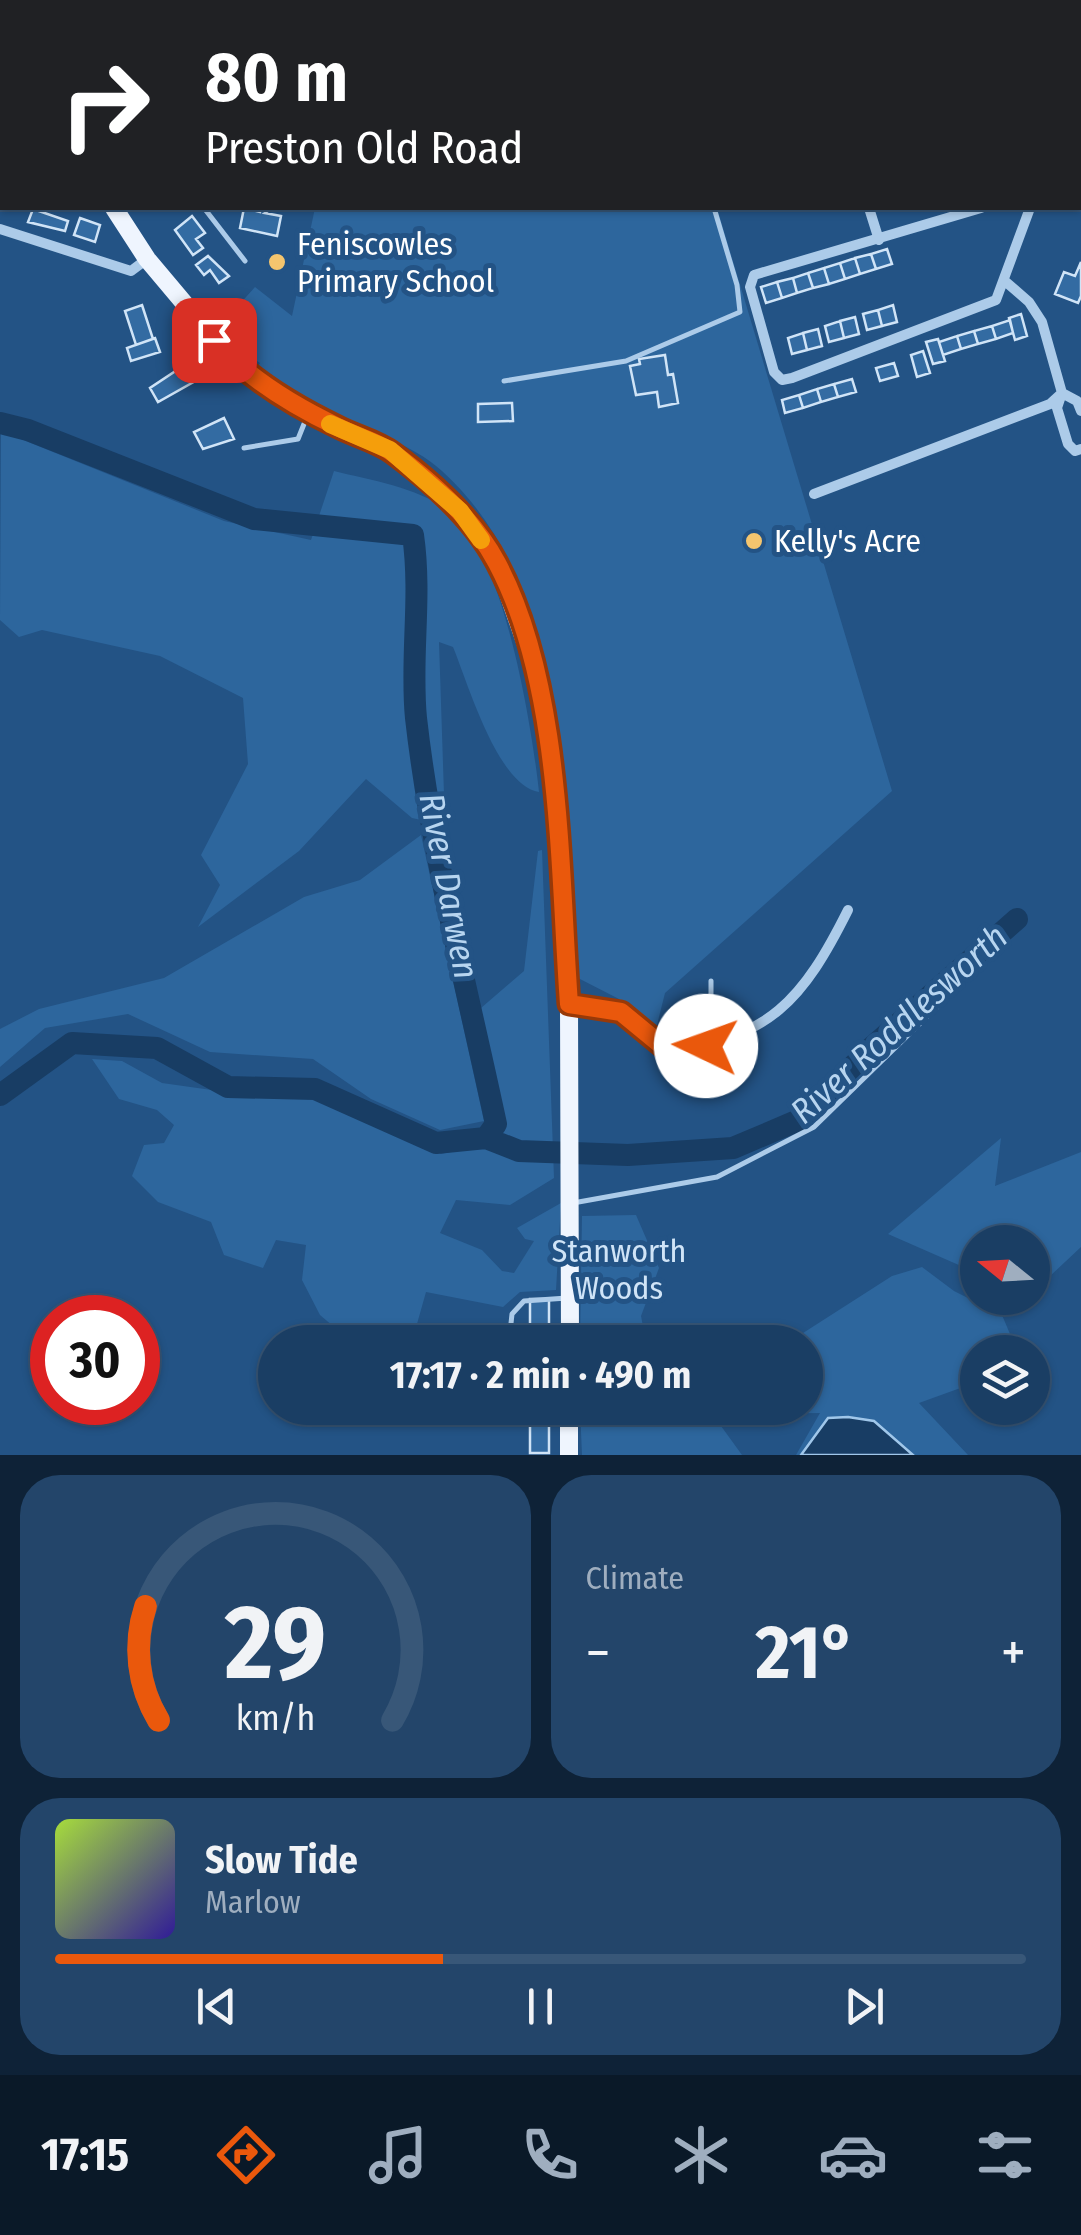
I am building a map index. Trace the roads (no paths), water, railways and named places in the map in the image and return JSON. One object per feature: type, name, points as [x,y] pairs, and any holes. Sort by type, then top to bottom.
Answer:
[{"type":"main road","points":[[115,210],[147,259],[237,366],[309,412],[390,450],[460,511],[497,562],[534,667],[551,763],[569,1004],[570,1325]]},
{"type":"main road","points":[[566,1453],[568,1425]]},
{"type":"street","points":[[871,210],[879,240]]},
{"type":"street","points":[[975,210],[754,275],[750,287],[774,372],[782,380],[922,331],[996,300],[1006,282],[1029,210]]},
{"type":"street","points":[[0,229],[131,271],[147,259]]},
{"type":"street","points":[[1006,282],[1029,302],[1042,322],[1062,392],[1057,408],[1068,444],[1075,451],[1081,449]]},
{"type":"street","points":[[1062,392],[1076,401],[1081,411]]},
{"type":"street","points":[[814,494],[1050,404],[1062,392]]},
{"type":"street","points":[[569,1004],[621,1012],[666,1049],[706,1046],[776,1015],[820,967],[848,910]]},
{"type":"lane","points":[[206,210],[246,261]]},
{"type":"lane","points":[[504,381],[626,361],[740,312],[737,285],[715,210]]},
{"type":"lane","points":[[244,448],[298,439],[309,412]]},
{"type":"lane","points":[[711,981],[720,1041]]},
{"type":"lane","points":[[570,1204],[717,1177],[814,1127],[942,1002]]},
{"type":"lane","points":[[511,1325],[512,1314],[524,1301],[537,1297],[570,1298]]},
{"type":"waterway","name":"River Darwen","points":[[0,423],[28,430],[254,519],[413,535],[415,695],[423,769],[496,1124],[486,1138],[436,1143],[315,1089],[228,1087],[157,1048],[72,1043],[0,1095]]},
{"type":"waterway","name":"River Roddlesworth","points":[[486,1138],[519,1151],[628,1155],[733,1148],[799,1120],[870,1049],[1017,919]]},
{"type":"place","name":"Feniscowles Primary School","points":[[277,262]]},
{"type":"place","name":"Kelly's Acre","points":[[754,541]]},
{"type":"park label","name":"Stanworth Woods","points":[[619,1270]]}]
